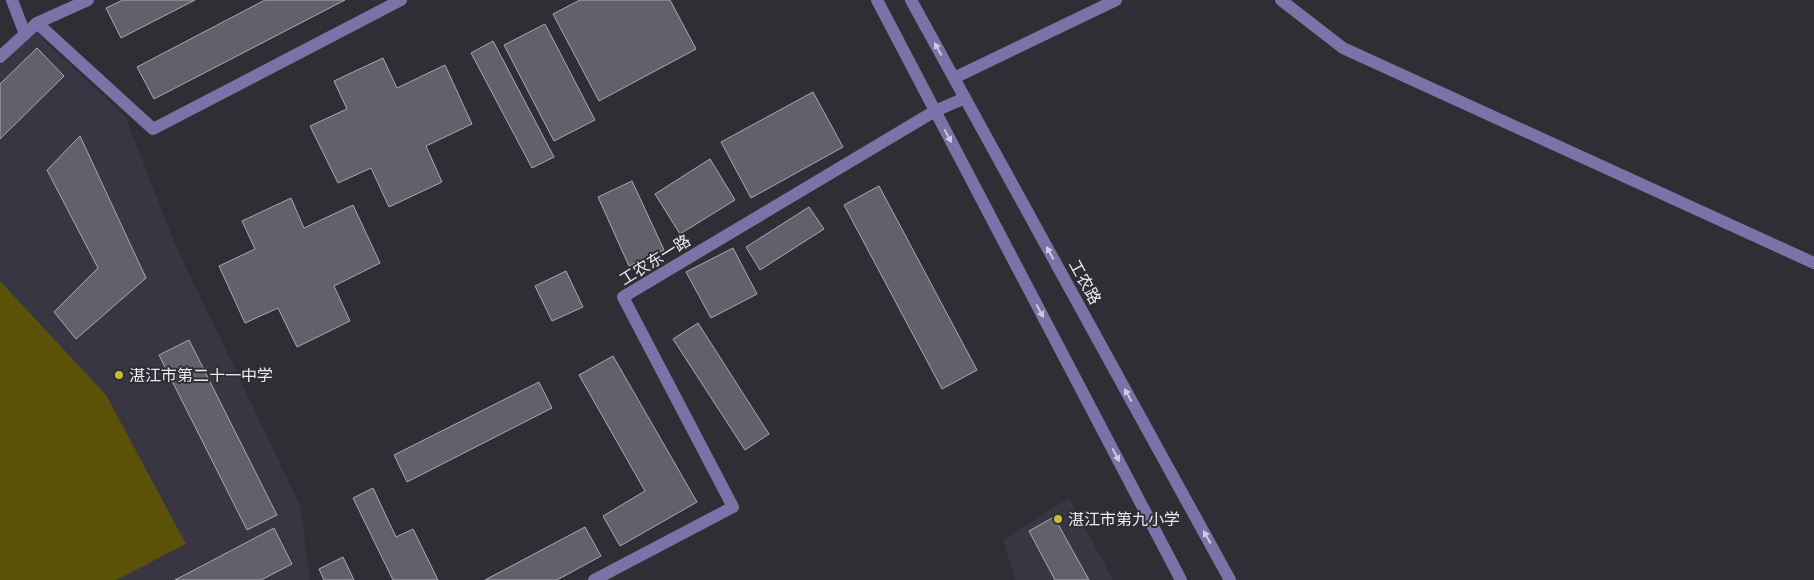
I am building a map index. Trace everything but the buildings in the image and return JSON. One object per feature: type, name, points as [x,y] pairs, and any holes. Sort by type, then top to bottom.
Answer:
[{"type":"street","points":[[12,0],[25,34]]},
{"type":"street","points":[[0,57],[37,23],[88,0]]},
{"type":"street","points":[[37,23],[153,129],[401,0]]},
{"type":"street","points":[[877,0],[1181,580]]},
{"type":"street","name":"工农路","points":[[911,0],[1230,580]]},
{"type":"street","points":[[954,78],[1116,0]]},
{"type":"street","points":[[1281,0],[1343,48],[1814,263]]},
{"type":"street","name":"工农东一路","points":[[594,580],[733,507],[623,296],[935,111],[965,98]]},
{"type":"shaded area","name":"湛江市第二十一中学","points":[[35,32],[125,116],[175,244],[300,505],[310,580],[0,580],[0,66]]},
{"type":"shaded area","points":[[0,281],[106,395],[186,544],[116,580],[0,580]]},
{"type":"shaded area","name":"湛江市第九小学","points":[[1069,498],[1113,580],[1016,580],[1003,540]]},
{"type":"place","name":"湛江市第二十一中学","points":[[119,375]]},
{"type":"place","name":"湛江市第九小学","points":[[1058,519]]}]
